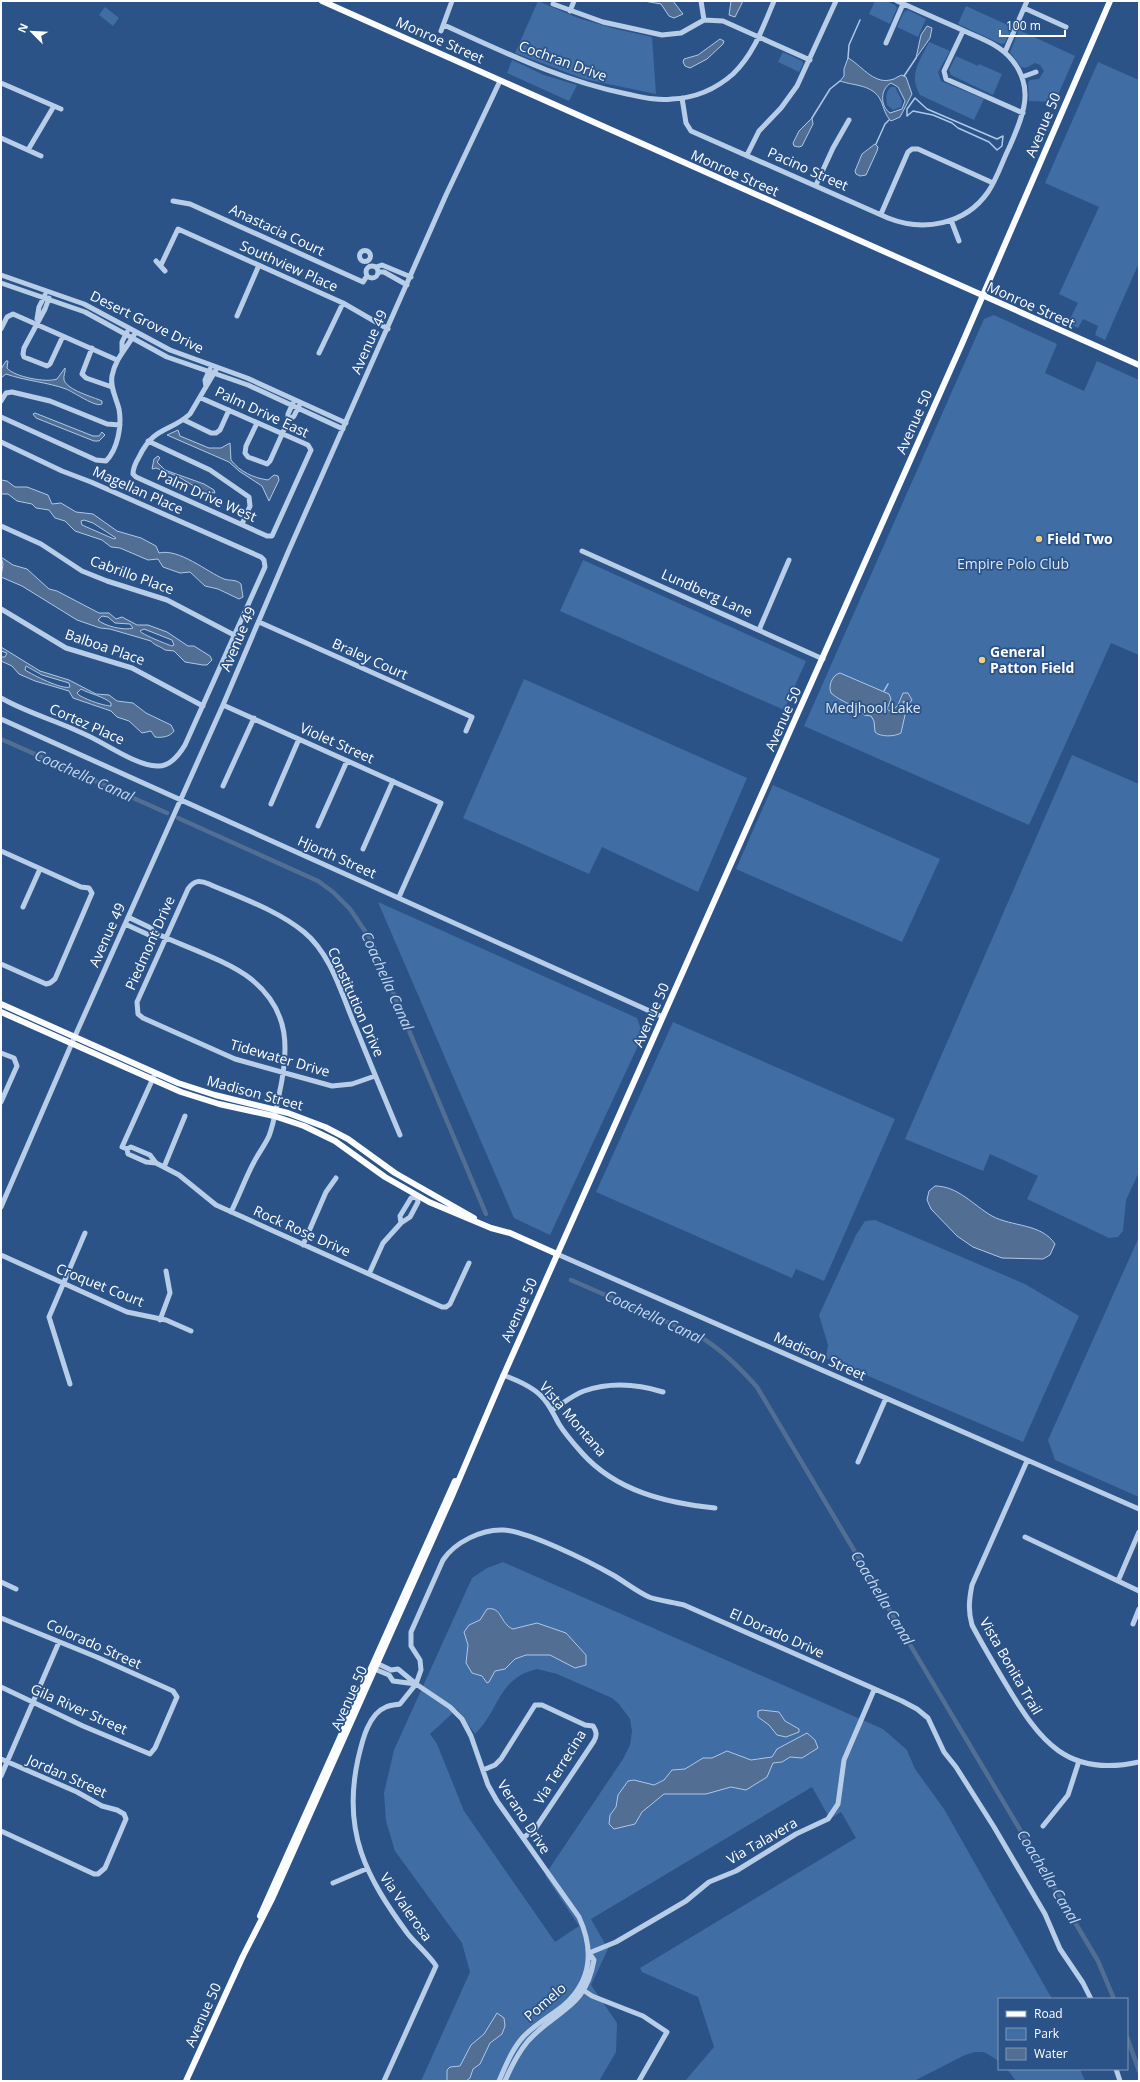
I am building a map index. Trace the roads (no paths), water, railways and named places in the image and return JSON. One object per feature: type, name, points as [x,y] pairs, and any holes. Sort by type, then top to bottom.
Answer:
[{"type":"main road","name":"Monroe Street","points":[[322,1],[1139,365]]},
{"type":"main road","name":"Avenue 50","points":[[186,2081],[242,1958],[272,1900],[374,1666],[452,1496],[503,1375],[664,1017],[983,296],[1110,1]]},
{"type":"main road","name":"Madison Street","points":[[1,1004],[155,1073],[201,1091],[276,1109],[308,1120],[335,1132],[394,1173],[491,1228]]},
{"type":"main road","name":"Madison Street","points":[[1,1012],[152,1080],[206,1100],[274,1116],[304,1126],[326,1136],[416,1196],[450,1212],[491,1228],[510,1233],[557,1254]]},
{"type":"street","points":[[442,31],[452,1]]},
{"type":"street","points":[[570,11],[574,1]]},
{"type":"street","points":[[701,1],[704,20]]},
{"type":"street","name":"Cochran Drive","points":[[444,25],[534,66],[578,82],[640,97],[664,99],[682,98],[709,90],[731,75],[748,57],[774,1]]},
{"type":"street","points":[[747,155],[759,131],[791,94],[810,60],[836,1]]},
{"type":"street","points":[[897,1],[991,44],[1005,52],[1015,64],[1022,77],[1026,98],[1023,113],[993,183],[977,204],[951,220],[959,241]]},
{"type":"street","points":[[1005,52],[1027,1]]},
{"type":"street","points":[[553,4],[615,25],[662,35],[677,34],[704,20],[723,21],[810,60]]},
{"type":"street","points":[[886,43],[903,4]]},
{"type":"street","points":[[1024,8],[1066,28]]},
{"type":"street","points":[[963,31],[944,71],[944,77],[949,81],[1023,113]]},
{"type":"street","points":[[1022,77],[1036,72]]},
{"type":"street","name":"Avenue 49","points":[[1,1207],[75,1036],[223,705],[343,429],[500,81]]},
{"type":"street","points":[[1,83],[61,109]]},
{"type":"street","name":"Pacino Street","points":[[682,98],[688,129],[896,221],[920,226],[951,220]]},
{"type":"street","points":[[28,150],[54,106]]},
{"type":"street","points":[[816,185],[833,148],[849,120]]},
{"type":"street","points":[[1,138],[42,156]]},
{"type":"street","points":[[881,214],[908,152],[912,149],[918,149],[993,183]]},
{"type":"street","name":"Anastacia Court","points":[[173,201],[190,204],[363,282],[368,276],[374,277],[377,270]]},
{"type":"street","name":"Southview Place","points":[[161,265],[178,229],[343,303],[388,329]]},
{"type":"street","points":[[156,261],[165,271]]},
{"type":"street","points":[[368,276],[366,270],[368,264],[408,285]]},
{"type":"street","points":[[237,316],[259,265]]},
{"type":"street","points":[[377,270],[382,265],[411,277]]},
{"type":"street","name":"Desert Grove Drive","points":[[1,275],[91,307],[170,350],[247,378],[294,400],[299,406],[343,429]]},
{"type":"street","name":"Desert Grove Drive","points":[[1,283],[85,312],[167,357],[248,385],[291,406],[299,406],[346,423]]},
{"type":"street","points":[[36,324],[43,298],[47,291]]},
{"type":"street","points":[[47,291],[50,300],[36,324],[23,354],[24,357],[42,366],[47,366],[50,364],[63,336]]},
{"type":"street","points":[[319,353],[343,303]]},
{"type":"street","points":[[1,329],[7,317],[13,314],[117,360]]},
{"type":"street","points":[[122,351],[122,342],[129,328]]},
{"type":"street","points":[[1,417],[96,460],[106,461],[118,436],[120,425],[119,409],[112,387],[112,377],[117,360],[135,331]]},
{"type":"street","points":[[92,348],[82,374],[86,378],[112,387]]},
{"type":"street","points":[[206,387],[205,380],[211,366]]},
{"type":"street","points":[[217,368],[194,410],[184,420],[161,430],[148,440],[210,470],[249,497],[250,506],[242,524]]},
{"type":"street","points":[[1,401],[6,393],[12,392],[50,401],[106,424],[120,425]]},
{"type":"street","name":"Palm Drive East","points":[[201,398],[308,445],[311,450],[272,536]]},
{"type":"street","points":[[257,423],[245,450],[248,457],[267,464],[270,461],[283,434],[288,421],[288,414],[294,400]]},
{"type":"street","points":[[288,421],[294,416],[299,406]]},
{"type":"street","points":[[184,420],[216,433],[220,430],[229,410]]},
{"type":"street","name":"Palm Drive West","points":[[148,440],[134,467],[133,474],[136,478],[267,536],[272,536]]},
{"type":"street","name":"Magellan Place","points":[[1,442],[62,471],[91,482],[264,560],[264,567],[234,635]]},
{"type":"street","name":"Cabrillo Place","points":[[1,526],[42,544],[82,571],[107,581],[167,600],[234,635]]},
{"type":"street","name":"Lundberg Lane","points":[[582,551],[823,659]]},
{"type":"street","points":[[759,630],[789,560]]},
{"type":"street","name":"Balboa Place","points":[[1,609],[66,648],[132,668],[202,706]]},
{"type":"street","name":"Braley Court","points":[[259,622],[472,717],[466,731]]},
{"type":"street","points":[[202,706],[234,635]]},
{"type":"street","name":"Cortez Place","points":[[1,698],[30,713],[80,731],[138,761],[156,766],[165,765],[172,762],[182,750],[202,706]]},
{"type":"street","name":"Violet Street","points":[[223,705],[441,803],[399,897]]},
{"type":"street","points":[[223,786],[254,718]]},
{"type":"street","name":"Hjorth Street","points":[[1,719],[180,801],[399,897],[664,1017]]},
{"type":"street","points":[[271,804],[299,739]]},
{"type":"street","points":[[318,826],[347,761]]},
{"type":"street","points":[[363,849],[393,781]]},
{"type":"street","points":[[1,851],[81,887],[89,888],[92,892],[55,979],[50,983],[46,984],[1,964]]},
{"type":"street","points":[[23,907],[40,869]]},
{"type":"street","name":"Constitution Drive","points":[[192,883],[198,881],[209,884],[281,916],[304,932],[318,945],[332,972],[400,1135]]},
{"type":"street","name":"Piedmont Drive","points":[[138,1014],[137,1002],[188,888],[192,883]]},
{"type":"street","points":[[128,917],[151,928],[153,932],[238,970],[264,992],[276,1011],[283,1026],[286,1042],[284,1072],[276,1109],[268,1137],[254,1162],[231,1212]]},
{"type":"street","points":[[125,924],[148,935],[153,932]]},
{"type":"street","points":[[140,931],[143,924]]},
{"type":"street","name":"Tidewater Drive","points":[[138,1014],[143,1018],[235,1059],[332,1086],[352,1084],[375,1076]]},
{"type":"street","points":[[1,1053],[14,1058],[18,1066],[1,1102]]},
{"type":"street","points":[[124,1148],[155,1073]]},
{"type":"street","points":[[164,1167],[185,1116]]},
{"type":"street","name":"Rock Rose Drive","points":[[156,1163],[150,1155],[131,1147],[124,1148],[128,1154],[146,1162],[156,1163],[179,1175],[216,1205],[442,1307],[446,1307],[450,1304],[469,1263]]},
{"type":"street","points":[[303,1245],[326,1192],[336,1178]]},
{"type":"street","points":[[369,1274],[383,1243],[401,1222],[408,1220],[418,1202],[416,1196],[411,1198],[400,1216],[401,1222]]},
{"type":"street","points":[[406,1207],[413,1211]]},
{"type":"street","points":[[70,1384],[49,1317],[85,1233]]},
{"type":"street","name":"Madison Street","points":[[557,1254],[1139,1509]]},
{"type":"street","name":"Croquet Court","points":[[1,1255],[127,1312],[160,1320],[191,1332]]},
{"type":"street","points":[[160,1320],[170,1293],[166,1271]]},
{"type":"street","name":"Vista Montana","points":[[503,1375],[534,1390],[552,1410],[560,1425],[582,1453],[618,1481],[638,1491],[666,1501],[715,1508]]},
{"type":"street","points":[[552,1410],[583,1391],[601,1386],[642,1385],[663,1392]]},
{"type":"street","points":[[858,1462],[886,1398]]},
{"type":"street","name":"Vista Bonita Trail","points":[[1027,1461],[972,1585],[969,1598],[969,1612],[972,1625],[1028,1721],[1042,1738],[1052,1746],[1079,1761],[1097,1765],[1116,1765],[1139,1762]]},
{"type":"street","name":"El Dorado Drive","points":[[415,1685],[421,1670],[420,1660],[411,1646],[411,1632],[443,1560],[448,1552],[462,1543],[486,1532],[502,1530],[517,1532],[589,1562],[649,1597],[684,1605],[874,1690],[902,1701],[928,1718],[944,1752],[956,1766],[1045,1914],[1060,1949],[1083,1983],[1090,1998]]},
{"type":"street","points":[[1118,1581],[1139,1532]]},
{"type":"street","points":[[1025,1537],[1139,1591]]},
{"type":"street","points":[[1,1582],[16,1589]]},
{"type":"street","points":[[1133,1624],[1139,1609]]},
{"type":"street","name":"Colorado Street","points":[[1,1618],[111,1663],[176,1694],[176,1703],[155,1748],[152,1752],[147,1753]]},
{"type":"street","points":[[1,1776],[59,1642]]},
{"type":"street","name":"Verano Drive","points":[[374,1666],[389,1675],[393,1681],[415,1685]]},
{"type":"street","name":"Verano Drive","points":[[374,1666],[391,1670],[398,1669],[415,1685],[450,1706],[462,1719],[471,1736],[488,1785],[579,1918],[587,1935],[589,1953]]},
{"type":"street","name":"Via Valerosa","points":[[384,2081],[436,1966],[409,1935],[380,1893],[366,1869],[355,1829],[352,1799],[360,1750],[371,1719],[379,1711],[386,1707],[400,1704],[415,1685]]},
{"type":"street","name":"Gila River Street","points":[[1,1687],[147,1753]]},
{"type":"street","name":"Via Talavera","points":[[589,1953],[616,1942],[686,1901],[709,1882],[736,1871],[796,1834],[821,1824],[828,1819],[838,1804],[841,1768],[845,1756],[874,1690]]},
{"type":"street","name":"Via Terrecina","points":[[483,1770],[495,1765],[502,1759],[535,1705],[542,1705],[585,1725],[593,1726],[597,1735],[594,1741],[535,1829],[523,1838]]},
{"type":"street","name":"Jordan Street","points":[[1,1759],[77,1792],[102,1806],[124,1814],[126,1819],[105,1868],[98,1874],[94,1874],[1,1831]]},
{"type":"street","points":[[1043,1826],[1068,1795],[1079,1761]]},
{"type":"street","points":[[333,1883],[366,1869]]},
{"type":"street","name":"Pomelo","points":[[499,2081],[518,2044],[536,2025],[563,2006],[579,1987],[584,1976],[589,1953]]},
{"type":"street","name":"Pomelo","points":[[505,2081],[519,2053],[528,2041],[567,2009],[584,1991],[594,1960],[589,1953]]},
{"type":"street","points":[[579,1987],[592,1996],[643,2016],[667,2032],[639,2081]]},
{"type":"street","points":[[1116,2070],[1120,2081]]},
{"type":"water","points":[[644,1],[673,1],[683,14],[674,18],[669,16],[661,4]]},
{"type":"water","points":[[731,1],[743,1],[735,17],[729,15]]},
{"type":"water","points":[[927,26],[932,28],[930,38],[916,58],[921,35]]},
{"type":"water","points":[[720,39],[724,41],[723,44],[707,59],[690,68],[685,66],[683,62],[684,59],[698,55]]},
{"type":"water","points":[[848,58],[867,73],[878,79],[892,80],[902,75],[906,77],[912,94],[900,117],[891,121],[886,114],[878,95],[873,91],[863,86],[840,81],[844,76],[844,69]],"holes":[[[891,83],[898,87],[905,101],[902,109],[890,113],[884,106],[883,93],[887,86]]]},
{"type":"water","points":[[812,118],[813,124],[802,146],[794,146],[793,143],[799,131]]},
{"type":"water","points":[[875,144],[878,147],[877,151],[866,175],[860,176],[856,174],[855,171],[862,154]]},
{"type":"water","points":[[6,361],[8,361],[7,368],[11,371],[16,374],[39,380],[57,379],[65,368],[64,380],[66,384],[75,390],[102,401],[102,404],[95,404],[66,389],[51,385],[6,374],[1,378],[1,369]]},
{"type":"water","points":[[35,413],[93,436],[99,436],[102,432],[105,435],[99,441],[94,441],[36,418],[33,414]]},
{"type":"water","points":[[178,430],[180,436],[209,448],[221,448],[230,443],[231,460],[248,474],[268,480],[274,475],[278,476],[279,480],[269,501],[262,486],[239,471],[229,462],[167,435]]},
{"type":"water","points":[[158,456],[160,458],[157,462],[165,470],[204,484],[214,490],[215,493],[202,491],[179,477],[156,468],[152,469],[154,459]]},
{"type":"water","points":[[1,480],[7,481],[15,487],[27,487],[48,495],[52,504],[61,503],[76,512],[93,514],[117,531],[141,538],[156,546],[159,553],[167,552],[184,557],[217,576],[239,582],[241,584],[243,597],[239,599],[218,589],[205,586],[190,572],[180,573],[163,567],[158,559],[148,560],[120,548],[111,547],[102,540],[75,531],[65,521],[55,518],[49,510],[36,508],[32,504],[17,501],[8,494],[1,494]],"holes":[[[84,520],[93,523],[116,538],[114,539],[82,525],[81,521]]]},
{"type":"water","points":[[1,557],[13,565],[27,569],[49,589],[57,591],[99,613],[109,613],[116,619],[122,617],[137,625],[148,625],[167,632],[188,646],[194,646],[210,656],[212,660],[207,665],[185,662],[174,651],[165,650],[151,641],[110,629],[100,628],[77,620],[22,586],[1,577],[3,564]],"holes":[[[102,616],[108,617],[115,623],[130,624],[133,628],[129,629],[110,626],[98,620]],[[144,629],[172,640],[174,645],[172,646],[140,631]]]},
{"type":"water","points":[[1,647],[40,671],[69,680],[96,694],[109,695],[117,701],[133,703],[146,713],[171,725],[174,731],[165,737],[155,737],[151,731],[142,733],[129,721],[117,717],[111,711],[73,698],[69,691],[35,681],[19,674],[12,666],[1,661],[1,657],[5,657],[7,653],[1,651]],"holes":[[[26,666],[42,675],[69,683],[70,687],[54,684],[41,678],[25,670]],[[81,689],[104,699],[111,703],[111,706],[98,703],[79,695],[77,693]]]},
{"type":"water","points":[[840,673],[889,694],[891,699],[887,709],[891,712],[898,705],[903,693],[908,693],[912,700],[909,704],[903,701],[905,715],[901,733],[887,736],[877,734],[875,732],[874,721],[871,716],[864,715],[857,708],[831,693],[831,681],[837,674]]},
{"type":"water","points":[[935,1186],[951,1189],[965,1197],[985,1212],[1000,1220],[1042,1232],[1055,1244],[1050,1255],[1043,1259],[1002,1258],[973,1247],[957,1236],[931,1209],[927,1200],[929,1191]]},
{"type":"water","points":[[487,1609],[496,1610],[509,1627],[513,1629],[537,1623],[566,1633],[586,1655],[586,1665],[575,1668],[550,1655],[526,1655],[515,1659],[505,1669],[495,1671],[487,1683],[482,1676],[472,1673],[466,1663],[468,1645],[464,1632],[469,1625],[480,1620]]},
{"type":"water","points":[[758,1711],[779,1712],[785,1721],[799,1729],[799,1732],[786,1737],[777,1735],[769,1725],[758,1717]]},
{"type":"water","points":[[807,1733],[815,1740],[818,1748],[802,1758],[790,1757],[782,1762],[773,1763],[767,1777],[746,1790],[731,1787],[706,1794],[664,1794],[642,1812],[635,1824],[614,1829],[609,1824],[610,1815],[616,1807],[618,1795],[628,1781],[634,1780],[654,1785],[664,1780],[672,1770],[685,1769],[703,1758],[712,1758],[727,1751],[751,1760],[772,1757],[777,1749]]},
{"type":"water","points":[[497,2013],[504,2018],[505,2026],[502,2034],[490,2043],[480,2064],[473,2069],[470,2078],[466,2081],[447,2081],[447,2070],[450,2067],[460,2066],[471,2045],[484,2034]]},
{"type":"waterway","points":[[848,58],[849,45],[860,20]]},
{"type":"waterway","points":[[904,76],[916,58]]},
{"type":"waterway","points":[[812,118],[830,89],[840,81]]},
{"type":"waterway","points":[[915,98],[927,109],[997,139],[1003,136],[1002,146],[997,150],[989,142],[933,115],[913,111],[907,116],[907,109],[915,98]]},
{"type":"waterway","points":[[876,144],[885,124],[889,120]]},
{"type":"waterway","points":[[884,691],[888,684]]},
{"type":"waterway","name":"Coachella Canal","points":[[1,739],[167,813]]},
{"type":"waterway","name":"Coachella Canal","points":[[178,818],[318,881],[333,892],[350,909],[371,940],[486,1214]]},
{"type":"waterway","name":"Coachella Canal","points":[[571,1280],[699,1336],[730,1359],[757,1387],[1098,1961],[1114,1998]]},
{"type":"waterway","name":"Coachella Canal","points":[[1128,2040],[1139,2071]]},
{"type":"place","name":"Field Two","points":[[1039,539]]},
{"type":"place","name":"General Patton Field","points":[[982,660]]},
{"type":"park label","name":"Empire Polo Club","points":[[1013,564]]},
{"type":"park label","name":"Medjhool Lake","points":[[873,708]]}]
